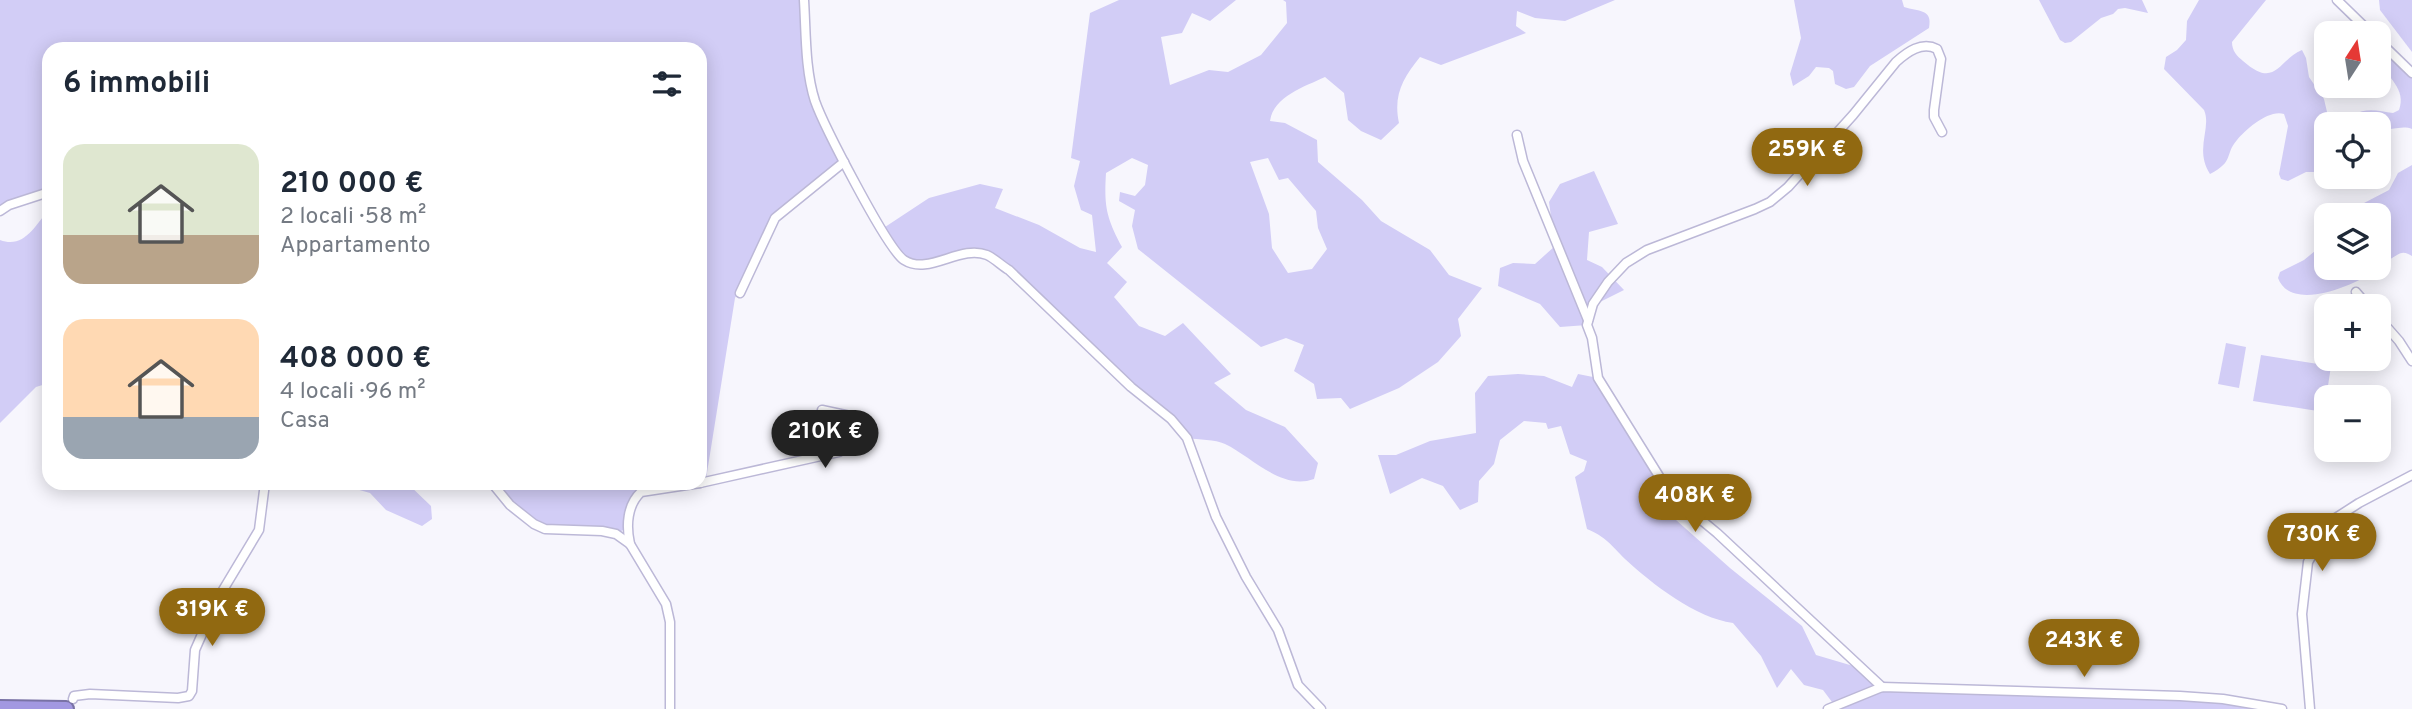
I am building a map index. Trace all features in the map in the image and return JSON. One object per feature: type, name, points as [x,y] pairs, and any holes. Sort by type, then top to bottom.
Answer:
[{"type":"highway","points":[[0,708],[69,704]]},
{"type":"street","points":[[804,0],[808,61],[815,101],[844,162],[892,246],[903,260],[921,265],[961,254],[986,254],[1009,270],[1131,387],[1171,419],[1187,438],[1216,517],[1246,577],[1278,630],[1298,685],[1321,709]]},
{"type":"street","points":[[2337,0],[2359,21]]},
{"type":"street","points":[[1588,320],[1590,310],[1600,293],[1626,262],[1647,250],[1755,209],[1770,202],[1788,187],[1853,115],[1896,62],[1911,50],[1926,46],[1937,49],[1941,59],[1934,117],[1942,132]]},
{"type":"street","points":[[2391,53],[2412,73]]},
{"type":"street","points":[[1517,135],[1523,161],[1588,320],[1598,378],[1662,481],[1677,500],[1717,533],[1882,687]]},
{"type":"street","points":[[740,293],[775,218],[844,162]]},
{"type":"street","points":[[0,211],[9,205],[42,194]]},
{"type":"street","points":[[2391,332],[2412,361]]},
{"type":"street","points":[[707,481],[839,452],[849,441],[852,419],[850,416],[822,410]]},
{"type":"street","points":[[2311,709],[2302,614],[2308,562],[2331,521],[2412,475]]},
{"type":"street","points":[[69,704],[74,696],[90,694],[178,698],[189,696],[192,691],[195,650],[217,600],[259,530],[264,490]]},
{"type":"street","points":[[497,490],[509,505],[545,529],[602,531],[616,534],[630,544]]},
{"type":"street","points":[[654,490],[641,492],[635,498],[626,530],[630,544],[666,604],[670,622],[670,709]]},
{"type":"street","points":[[1828,709],[1882,687],[2180,696],[2223,699],[2282,709]]},
{"type":"shaded area","points":[[0,0],[804,0],[815,101],[844,162],[775,218],[735,298],[707,473],[707,42],[42,42],[42,195],[0,211]]},
{"type":"shaded area","points":[[1119,0],[1236,0],[1210,21],[1192,13],[1182,33],[1161,37],[1170,85],[1209,70],[1228,72],[1261,55],[1287,23],[1286,2],[1283,0],[1615,0],[1565,21],[1535,18],[1517,11],[1516,26],[1526,33],[1441,65],[1420,57],[1401,87],[1397,104],[1399,123],[1381,140],[1361,131],[1348,120],[1344,93],[1325,77],[1291,93],[1277,105],[1270,121],[1285,123],[1317,140],[1318,162],[1362,200],[1381,221],[1430,250],[1449,275],[1482,288],[1458,319],[1461,336],[1438,362],[1399,388],[1350,409],[1341,398],[1317,399],[1314,384],[1294,371],[1304,345],[1286,338],[1261,347],[1138,249],[1132,226],[1135,210],[1119,201],[1120,192],[1135,196],[1145,185],[1148,165],[1132,158],[1106,173],[1107,211],[1122,247],[1107,263],[1127,282],[1114,297],[1139,326],[1165,336],[1183,323],[1231,374],[1214,383],[1246,410],[1285,427],[1318,463],[1314,479],[1302,481],[1278,476],[1221,442],[1187,438],[986,254],[961,254],[921,265],[903,260],[882,229],[929,198],[980,184],[1003,189],[995,208],[1039,225],[1080,248],[1096,252],[1092,215],[1081,210],[1074,186],[1080,161],[1071,158],[1090,13]],"holes":[[[1268,158],[1279,180],[1288,178],[1316,211],[1318,228],[1327,249],[1312,269],[1288,273],[1272,248],[1269,214],[1250,162]]]},
{"type":"shaded area","points":[[1794,0],[1902,0],[1904,7],[1927,14],[1929,28],[1870,66],[1854,87],[1846,89],[1835,84],[1833,71],[1816,67],[1809,76],[1793,86],[1790,74],[1801,38]]},
{"type":"shaded area","points":[[2039,0],[2142,0],[2148,13],[2118,9],[2101,18],[2071,42],[2065,43],[2060,40]]},
{"type":"shaded area","points":[[2199,0],[2266,0],[2232,42],[2233,48],[2243,61],[2263,73],[2276,70],[2302,50],[2309,77],[2314,84],[2314,98],[2323,98],[2327,112],[2314,112],[2314,172],[2306,172],[2288,181],[2281,179],[2279,174],[2288,126],[2284,114],[2278,113],[2265,117],[2246,131],[2233,145],[2223,165],[2210,174],[2203,156],[2206,124],[2204,110],[2164,69],[2166,57],[2186,40],[2187,21]]},
{"type":"shaded area","points":[[2379,0],[2412,0],[2412,52],[2391,21],[2380,10]]},
{"type":"shaded area","points":[[2391,58],[2412,78],[2412,129],[2391,129],[2391,113],[2399,110],[2401,103],[2391,79]]},
{"type":"shaded area","points":[[2412,165],[2412,256],[2405,253],[2391,258],[2391,203],[2364,203],[2391,189],[2398,173]]},
{"type":"shaded area","points":[[1594,171],[1618,224],[1589,232],[1587,260],[1602,267],[1624,290],[1590,307],[1587,325],[1560,327],[1540,304],[1498,286],[1500,268],[1513,263],[1535,264],[1555,246],[1549,202],[1560,184]]},
{"type":"shaded area","points":[[42,218],[42,385],[36,387],[0,423],[0,240],[16,241],[34,229]]},
{"type":"shaded area","points":[[2314,252],[2314,280],[2360,280],[2324,293],[2296,294],[2285,288],[2278,278],[2280,272]]},
{"type":"shaded area","points":[[2226,343],[2246,347],[2239,388],[2218,384]]},
{"type":"shaded area","points":[[2261,355],[2314,363],[2314,371],[2330,371],[2328,385],[2314,385],[2314,410],[2253,401]]},
{"type":"shaded area","points":[[1578,374],[1598,378],[1662,481],[1667,512],[1730,568],[1802,626],[1816,655],[1860,668],[1882,687],[2180,696],[2282,709],[1828,709],[1835,706],[1823,690],[1804,685],[1791,669],[1777,688],[1761,656],[1733,623],[1704,614],[1661,589],[1604,538],[1587,529],[1575,477],[1584,471],[1587,461],[1570,454],[1561,426],[1548,429],[1546,423],[1524,421],[1500,440],[1494,464],[1479,481],[1478,502],[1460,510],[1443,486],[1422,478],[1390,494],[1378,455],[1396,455],[1430,441],[1476,433],[1475,393],[1488,376],[1544,376],[1572,387]]},
{"type":"shaded area","points":[[360,490],[414,490],[431,506],[432,519],[422,526],[386,510],[370,493]]},
{"type":"shaded area","points":[[499,490],[639,490],[627,508],[623,530],[616,534],[562,530],[534,524]]}]
